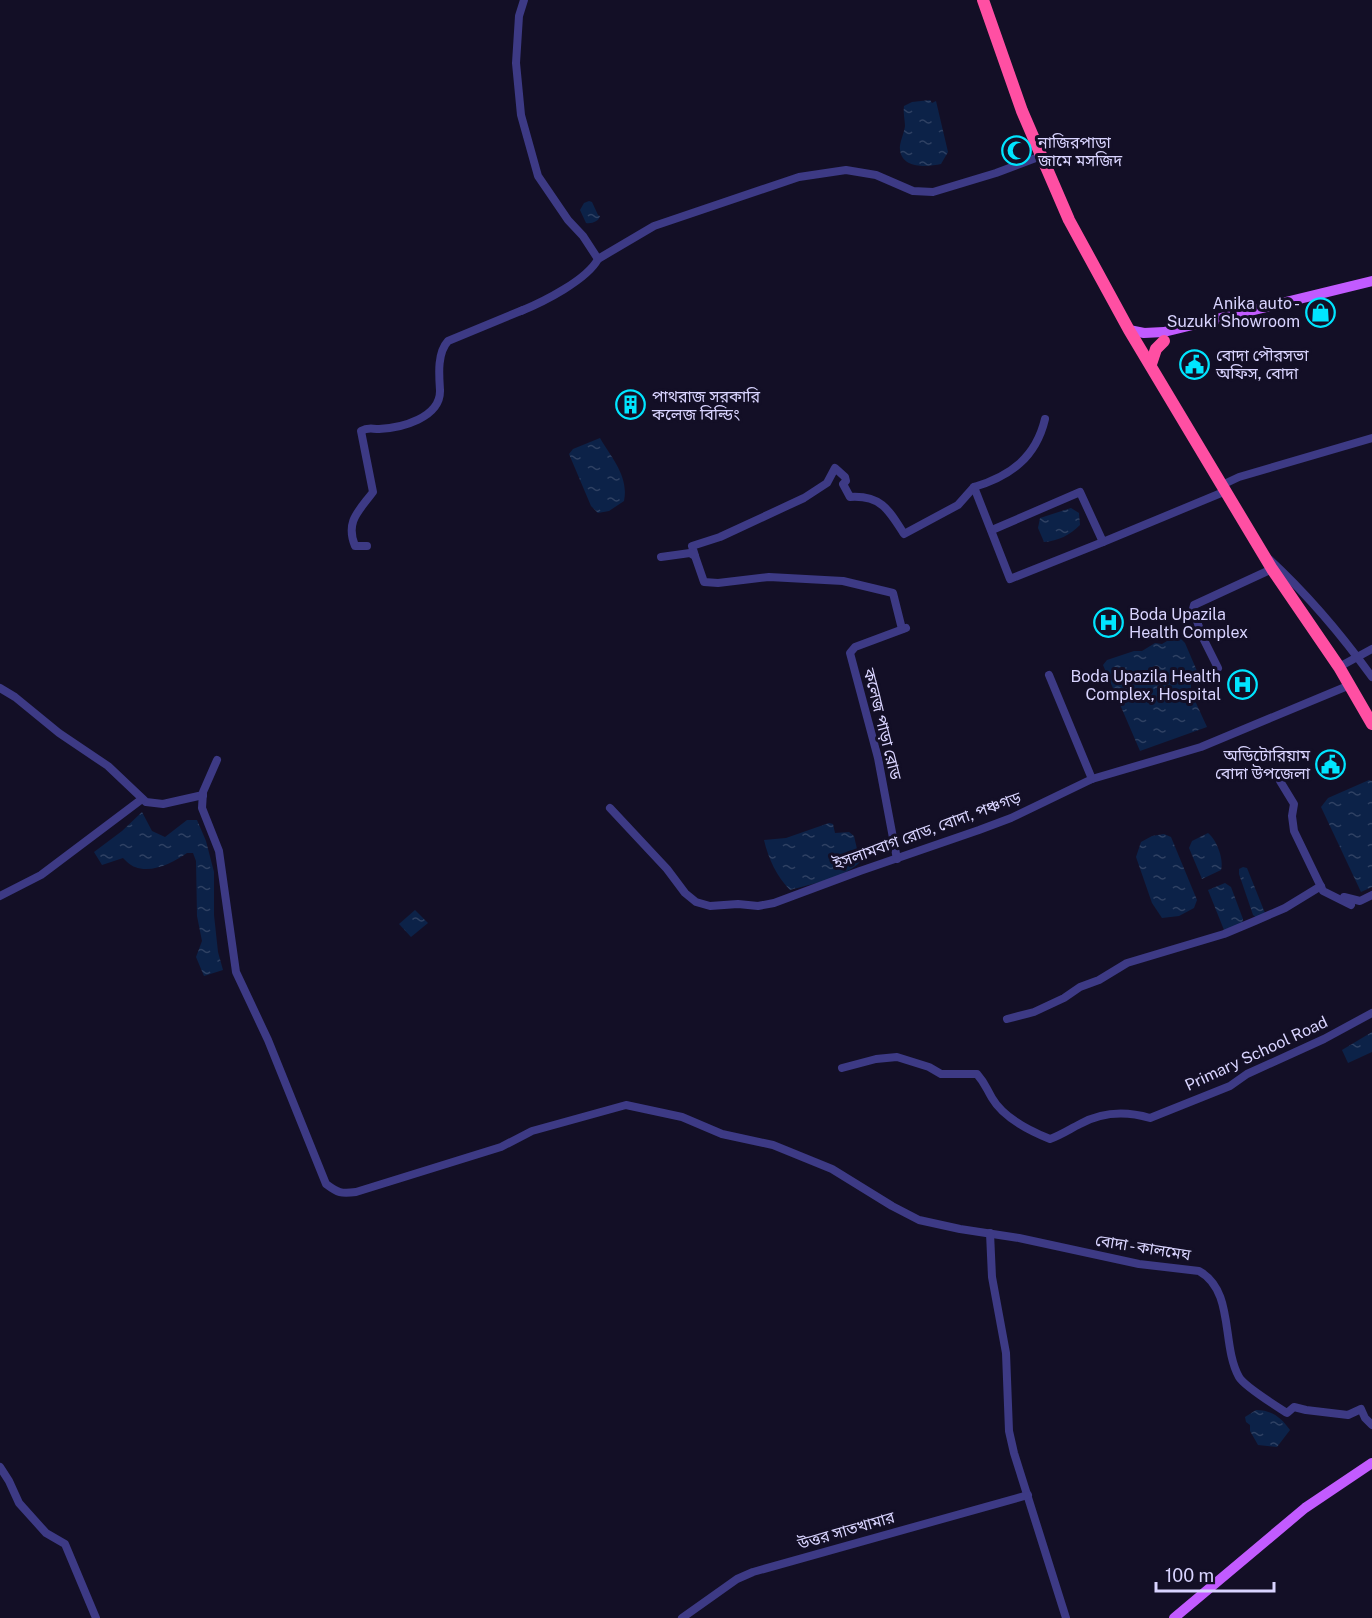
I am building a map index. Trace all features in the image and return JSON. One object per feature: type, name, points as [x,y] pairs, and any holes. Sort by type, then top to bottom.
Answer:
[{"type":"highway","points":[[982,0],[1023,111],[1069,220],[1129,330],[1272,569],[1339,667],[1372,724]]},
{"type":"highway","points":[[1151,364],[1156,349],[1164,341]]},
{"type":"main road","points":[[1129,330],[1144,333],[1164,332],[1372,281]]},
{"type":"main road","points":[[1140,346],[1152,346],[1192,325]]},
{"type":"main road","points":[[1174,1618],[1305,1508],[1372,1462]]},
{"type":"street","points":[[524,0],[519,16],[516,63],[521,115],[538,176],[598,259]]},
{"type":"street","points":[[367,546],[355,546],[351,527],[352,519],[374,492],[361,431],[422,418],[434,408],[440,398],[439,369],[444,346],[448,341],[549,299],[594,267],[598,259],[654,226],[799,177],[846,170],[876,175],[914,191],[933,192],[996,173],[1041,156]]},
{"type":"street","points":[[695,556],[692,546],[720,537],[804,498],[827,483],[835,468],[845,477],[846,482],[843,484],[850,497],[870,498],[882,505],[895,518],[904,534],[958,506],[974,487],[1002,477],[1019,464],[1041,438],[1045,419]]},
{"type":"street","points":[[974,487],[1010,579],[1103,542],[1224,488],[1239,477],[1372,438]]},
{"type":"street","points":[[992,530],[1080,492],[1103,542]]},
{"type":"street","points":[[1262,552],[1302,589],[1342,634],[1372,677]]},
{"type":"street","points":[[661,557],[690,553],[695,556]]},
{"type":"street","name":"কলেজ পাড়া রোড","points":[[695,556],[704,582],[718,583],[769,577],[843,581],[893,593],[904,628],[855,647],[850,653],[878,758],[897,859]]},
{"type":"street","points":[[1218,668],[1199,626],[1193,609],[1194,605],[1272,569]]},
{"type":"street","points":[[1339,667],[1372,650]]},
{"type":"street","points":[[1049,675],[1092,779]]},
{"type":"street","name":"ইসলামবাগ রোড, বোদা, পঞ্চগড়","points":[[610,808],[667,869],[685,893],[696,902],[710,906],[738,904],[759,906],[774,903],[1011,818],[1092,779],[1201,747],[1350,685]]},
{"type":"street","points":[[0,688],[15,697],[59,733],[108,766],[146,802],[163,804],[203,795],[217,760]]},
{"type":"street","points":[[1280,781],[1294,804],[1292,816],[1294,831],[1323,891],[1351,905]]},
{"type":"street","name":"বোদা - কালমেঘ","points":[[203,795],[202,808],[219,851],[236,972],[268,1040],[326,1184],[335,1191],[342,1194],[356,1192],[501,1147],[532,1131],[626,1105],[682,1117],[722,1134],[773,1146],[832,1169],[919,1220],[1139,1264],[1198,1271],[1207,1275],[1224,1309],[1233,1365],[1240,1380],[1287,1413],[1294,1407],[1348,1414],[1361,1409],[1365,1418],[1372,1425]]},
{"type":"street","points":[[0,896],[41,875],[142,799]]},
{"type":"street","points":[[1007,1019],[1035,1012],[1064,998],[1080,987],[1100,980],[1127,963],[1224,934],[1255,921],[1285,908],[1321,886]]},
{"type":"street","points":[[1333,897],[1340,896],[1360,901],[1372,896]]},
{"type":"street","name":"Primary School Road","points":[[842,1068],[876,1059],[897,1057],[929,1067],[941,1074],[977,1074],[986,1083],[992,1099],[1021,1127],[1050,1139],[1082,1123],[1115,1113],[1137,1114],[1150,1118],[1230,1086],[1247,1074],[1324,1039],[1372,1013]]},
{"type":"street","points":[[990,1233],[992,1277],[1006,1353],[1009,1431],[1066,1618]]},
{"type":"street","points":[[0,1467],[19,1503],[46,1533],[65,1544],[96,1618]]},
{"type":"street","name":"উত্তর সাতখামার","points":[[682,1618],[737,1579],[753,1572],[1028,1495]]},
{"type":"water","points":[[930,100],[932,103],[936,101],[948,152],[941,164],[929,166],[910,164],[905,161],[900,150],[905,126],[904,106],[912,102]]},
{"type":"water","points":[[592,202],[600,216],[595,222],[586,223],[580,210],[584,203]]},
{"type":"water","points":[[600,438],[622,476],[625,492],[624,501],[609,511],[598,513],[591,506],[569,454],[573,449]]},
{"type":"water","points":[[1071,508],[1079,513],[1080,525],[1064,537],[1044,542],[1038,528],[1040,518]]},
{"type":"water","points":[[1177,635],[1185,643],[1200,678],[1191,683],[1191,692],[1207,727],[1140,751],[1103,665],[1107,660],[1134,651],[1142,651],[1155,643],[1162,644]]},
{"type":"water","points":[[1369,780],[1372,781],[1372,887],[1361,892],[1321,807],[1328,798]]},
{"type":"water","points":[[142,812],[152,831],[165,837],[187,820],[197,820],[206,841],[214,872],[214,915],[218,952],[223,970],[204,976],[196,957],[202,941],[197,916],[196,861],[193,853],[187,853],[155,868],[142,869],[133,866],[123,858],[102,865],[94,852]]},
{"type":"water","points":[[829,823],[833,824],[835,833],[849,832],[854,836],[860,862],[837,876],[790,890],[774,867],[764,840],[786,838]]},
{"type":"water","points":[[1208,833],[1217,845],[1222,866],[1221,870],[1202,879],[1189,848],[1192,841]]},
{"type":"water","points":[[1164,834],[1171,837],[1197,900],[1194,908],[1179,916],[1162,918],[1152,903],[1136,857],[1141,842],[1152,836]]},
{"type":"water","points":[[1247,868],[1265,913],[1257,918],[1253,915],[1239,874],[1239,869]]},
{"type":"water","points":[[1225,883],[1231,887],[1243,919],[1242,924],[1224,930],[1208,890]]},
{"type":"water","points":[[415,910],[428,923],[411,937],[399,924]]},
{"type":"water","points":[[1372,1032],[1372,1052],[1348,1063],[1342,1050]]},
{"type":"water","points":[[1256,1410],[1275,1415],[1290,1430],[1277,1447],[1258,1445],[1250,1431],[1250,1425],[1246,1422],[1245,1417]]},
{"type":"place","name":"নাজিরপাড়া জামে মসজিদ","points":[[1017,151]]},
{"type":"place","name":"Anika auto - Suzuki Showroom","points":[[1321,312]]},
{"type":"place","name":"বোদা পৌরসভা অফিস, বোদা","points":[[1195,364]]},
{"type":"place","name":"পাথরাজ সরকারি কলেজ বিল্ডিং","points":[[631,405]]},
{"type":"place","name":"Boda Upazila Health Complex","points":[[1108,623]]},
{"type":"place","name":"Boda Upazila Health Complex, Hospital","points":[[1242,685]]},
{"type":"place","name":"অডিটোরিয়াম বোদা উপজেলা","points":[[1331,764]]}]
